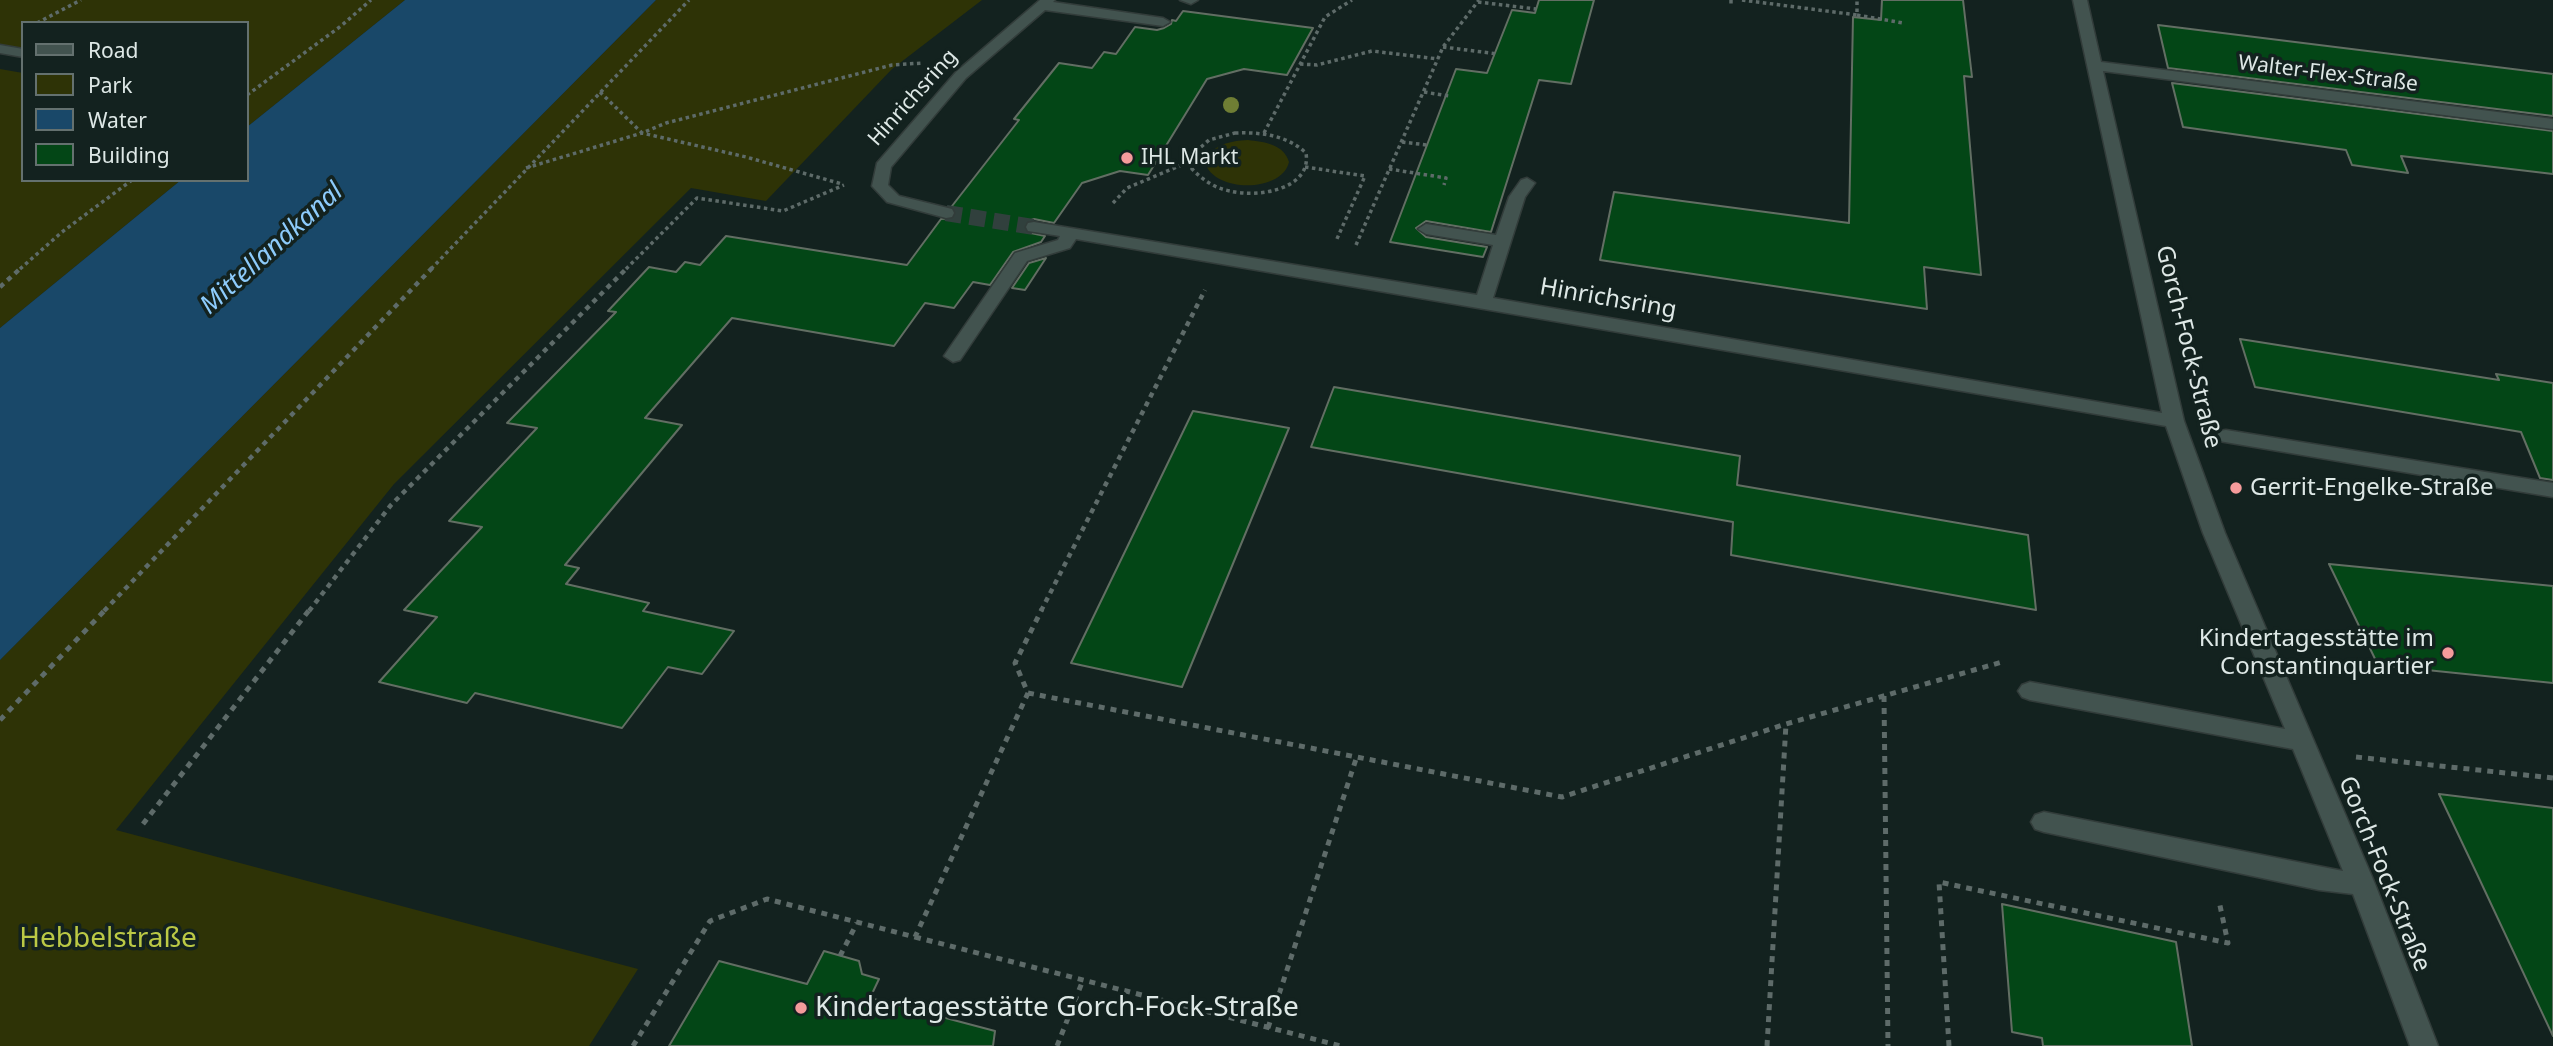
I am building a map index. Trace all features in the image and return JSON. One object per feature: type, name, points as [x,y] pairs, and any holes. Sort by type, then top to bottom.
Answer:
[{"type":"street","name":"Gorch-Fock-Straße","points":[[2080,0],[2097,66],[2174,421],[2214,533],[2362,884],[2424,1046]]},
{"type":"street","points":[[1045,3],[1163,22]]},
{"type":"street","name":"Hinrichsring","points":[[946,214],[893,199],[880,186],[883,166],[961,75],[1045,3]]},
{"type":"street","points":[[0,50],[21,53]]},
{"type":"street","name":"Walter-Flex-Straße","points":[[2097,66],[2553,124]]},
{"type":"street","points":[[1483,303],[1517,197],[1527,183]]},
{"type":"street","name":"Hinrichsring","points":[[1034,227],[2174,421]]},
{"type":"street","points":[[1426,229],[1501,241]]},
{"type":"street","points":[[953,356],[1021,257],[1064,244],[1071,233]]},
{"type":"street","points":[[2226,436],[2553,489]]},
{"type":"street","points":[[2030,691],[2270,737],[2304,746]]},
{"type":"street","points":[[2044,822],[2319,879],[2362,884]]},
{"type":"path","points":[[41,21],[81,0]]},
{"type":"path","points":[[249,92],[341,26],[371,0]]},
{"type":"path","points":[[0,720],[689,0]]},
{"type":"path","points":[[1264,132],[1325,17],[1352,0]]},
{"type":"path","points":[[1742,0],[1903,23]]},
{"type":"path","points":[[1857,0],[1857,15]]},
{"type":"path","points":[[1352,256],[1443,47],[1479,1],[1536,9]]},
{"type":"path","points":[[1837,12],[1837,19]]},
{"type":"path","points":[[1443,47],[1498,54]]},
{"type":"path","points":[[1300,64],[1317,65],[1372,51],[1438,59]]},
{"type":"path","points":[[526,168],[642,133],[666,123],[892,65]]},
{"type":"path","points":[[600,92],[642,133],[746,157],[843,185],[880,186]]},
{"type":"path","points":[[1424,92],[1449,96]]},
{"type":"path","points":[[1264,132],[1290,140],[1304,154],[1306,167],[1299,177],[1290,183],[1264,192],[1247,193],[1218,189],[1206,184],[1192,169],[1193,154],[1209,140],[1235,133],[1264,132]]},
{"type":"path","points":[[1402,142],[1427,145]]},
{"type":"path","points":[[1122,194],[1127,188],[1191,161]]},
{"type":"path","points":[[1306,167],[1365,176],[1321,274]]},
{"type":"path","points":[[1389,169],[1446,178],[1444,185]]},
{"type":"path","points":[[0,287],[62,232],[129,182]]},
{"type":"path","points":[[144,824],[391,505],[697,198],[783,211],[843,185]]},
{"type":"path","points":[[915,937],[1028,693],[1016,663],[1222,257]]},
{"type":"path","points":[[1028,693],[1562,797],[1786,724],[2013,659]]},
{"type":"path","points":[[1884,696],[1888,1046]]},
{"type":"path","points":[[1767,1046],[1786,724]]},
{"type":"path","points":[[2304,746],[2553,778]]},
{"type":"path","points":[[1268,1028],[1357,755]]},
{"type":"path","points":[[1949,1046],[1939,881],[2228,943],[2210,857]]},
{"type":"path","points":[[633,1046],[710,921],[767,900],[1341,1046]]},
{"type":"path","points":[[840,956],[857,922]]},
{"type":"path","points":[[1057,1046],[1083,980]]},
{"type":"green space","points":[[0,0],[405,0],[248,126],[248,21],[21,21],[21,53],[0,49]]},
{"type":"green space","name":"Hebbelstraße","points":[[656,0],[982,0],[892,69],[766,201],[691,188],[394,484],[116,830],[638,969],[589,1046],[0,1046],[0,660]]},
{"type":"green space","points":[[0,69],[21,73],[21,182],[179,182],[0,328]]},
{"type":"green space","points":[[1248,140],[1273,145],[1283,151],[1289,162],[1284,172],[1261,184],[1247,185],[1233,184],[1211,172],[1205,162],[1212,151],[1229,143]]},
{"type":"water","name":"Mittellandkanal","points":[[405,0],[656,0],[0,660],[0,328],[179,182],[248,182],[248,126]]},
{"type":"building","points":[[1539,0],[1594,0],[1571,84],[1539,80],[1491,232],[1426,221],[1416,228],[1426,237],[1487,247],[1483,257],[1390,242],[1456,69],[1487,73],[1512,10],[1535,13]]},
{"type":"building","points":[[1882,0],[1963,0],[1972,77],[1964,76],[1981,275],[1924,267],[1927,309],[1600,260],[1614,192],[1849,223],[1853,17],[1881,20]]},
{"type":"building","points":[[1183,11],[1313,28],[1287,75],[1244,69],[1207,79],[1148,175],[1120,171],[1082,183],[1054,223],[1034,219],[1026,222],[1026,232],[1045,236],[1041,242],[1013,252],[990,285],[973,282],[954,308],[925,303],[894,346],[732,318],[645,418],[682,425],[565,565],[579,568],[566,584],[649,603],[643,611],[734,631],[702,674],[668,667],[622,728],[475,693],[467,703],[379,682],[437,617],[404,610],[482,527],[449,521],[537,428],[507,423],[616,312],[608,311],[649,267],[676,272],[685,262],[700,265],[726,236],[907,265],[941,219],[954,218],[956,212],[952,206],[1019,120],[1014,119],[1059,63],[1092,68],[1104,52],[1116,54],[1135,27],[1157,30],[1164,28],[1171,24],[1172,20],[1176,21]]},
{"type":"building","points":[[2158,25],[2553,74],[2553,116],[2168,68]]},
{"type":"building","points":[[2172,83],[2553,131],[2553,174],[2401,156],[2408,173],[2352,165],[2346,150],[2183,127]]},
{"type":"building","points":[[1046,258],[1025,290],[1012,288],[1029,263]]},
{"type":"building","points":[[2240,339],[2499,380],[2496,374],[2553,383],[2553,480],[2540,478],[2521,432],[2255,387]]},
{"type":"building","points":[[1334,387],[1740,456],[1737,485],[2028,535],[2036,610],[1731,555],[1733,522],[1311,447]]},
{"type":"building","points":[[1193,411],[1289,428],[1182,687],[1071,663]]},
{"type":"building","points":[[2329,564],[2553,586],[2553,683],[2378,665]]},
{"type":"building","points":[[2439,794],[2553,808],[2553,1036],[2477,874]]},
{"type":"building","points":[[2002,904],[2176,942],[2192,1046],[2043,1046],[2042,1038],[2012,1032]]},
{"type":"building","name":"Kindertagesstätte Gorch-Fock-Straße","points":[[824,951],[859,961],[862,974],[879,979],[870,998],[995,1031],[993,1046],[669,1046],[719,961],[807,984]]},
{"type":"tunnel","points":[[946,213],[1034,227]]},
{"type":"place","name":"IHL Markt","points":[[1127,158]]},
{"type":"place","name":"Gerrit-Engelke-Straße","points":[[2236,488]]},
{"type":"place","name":"Kindertagesstätte im Constantinquartier","points":[[2448,653]]},
{"type":"place","name":"Kindertagesstätte Gorch-Fock-Straße","points":[[801,1008]]}]
